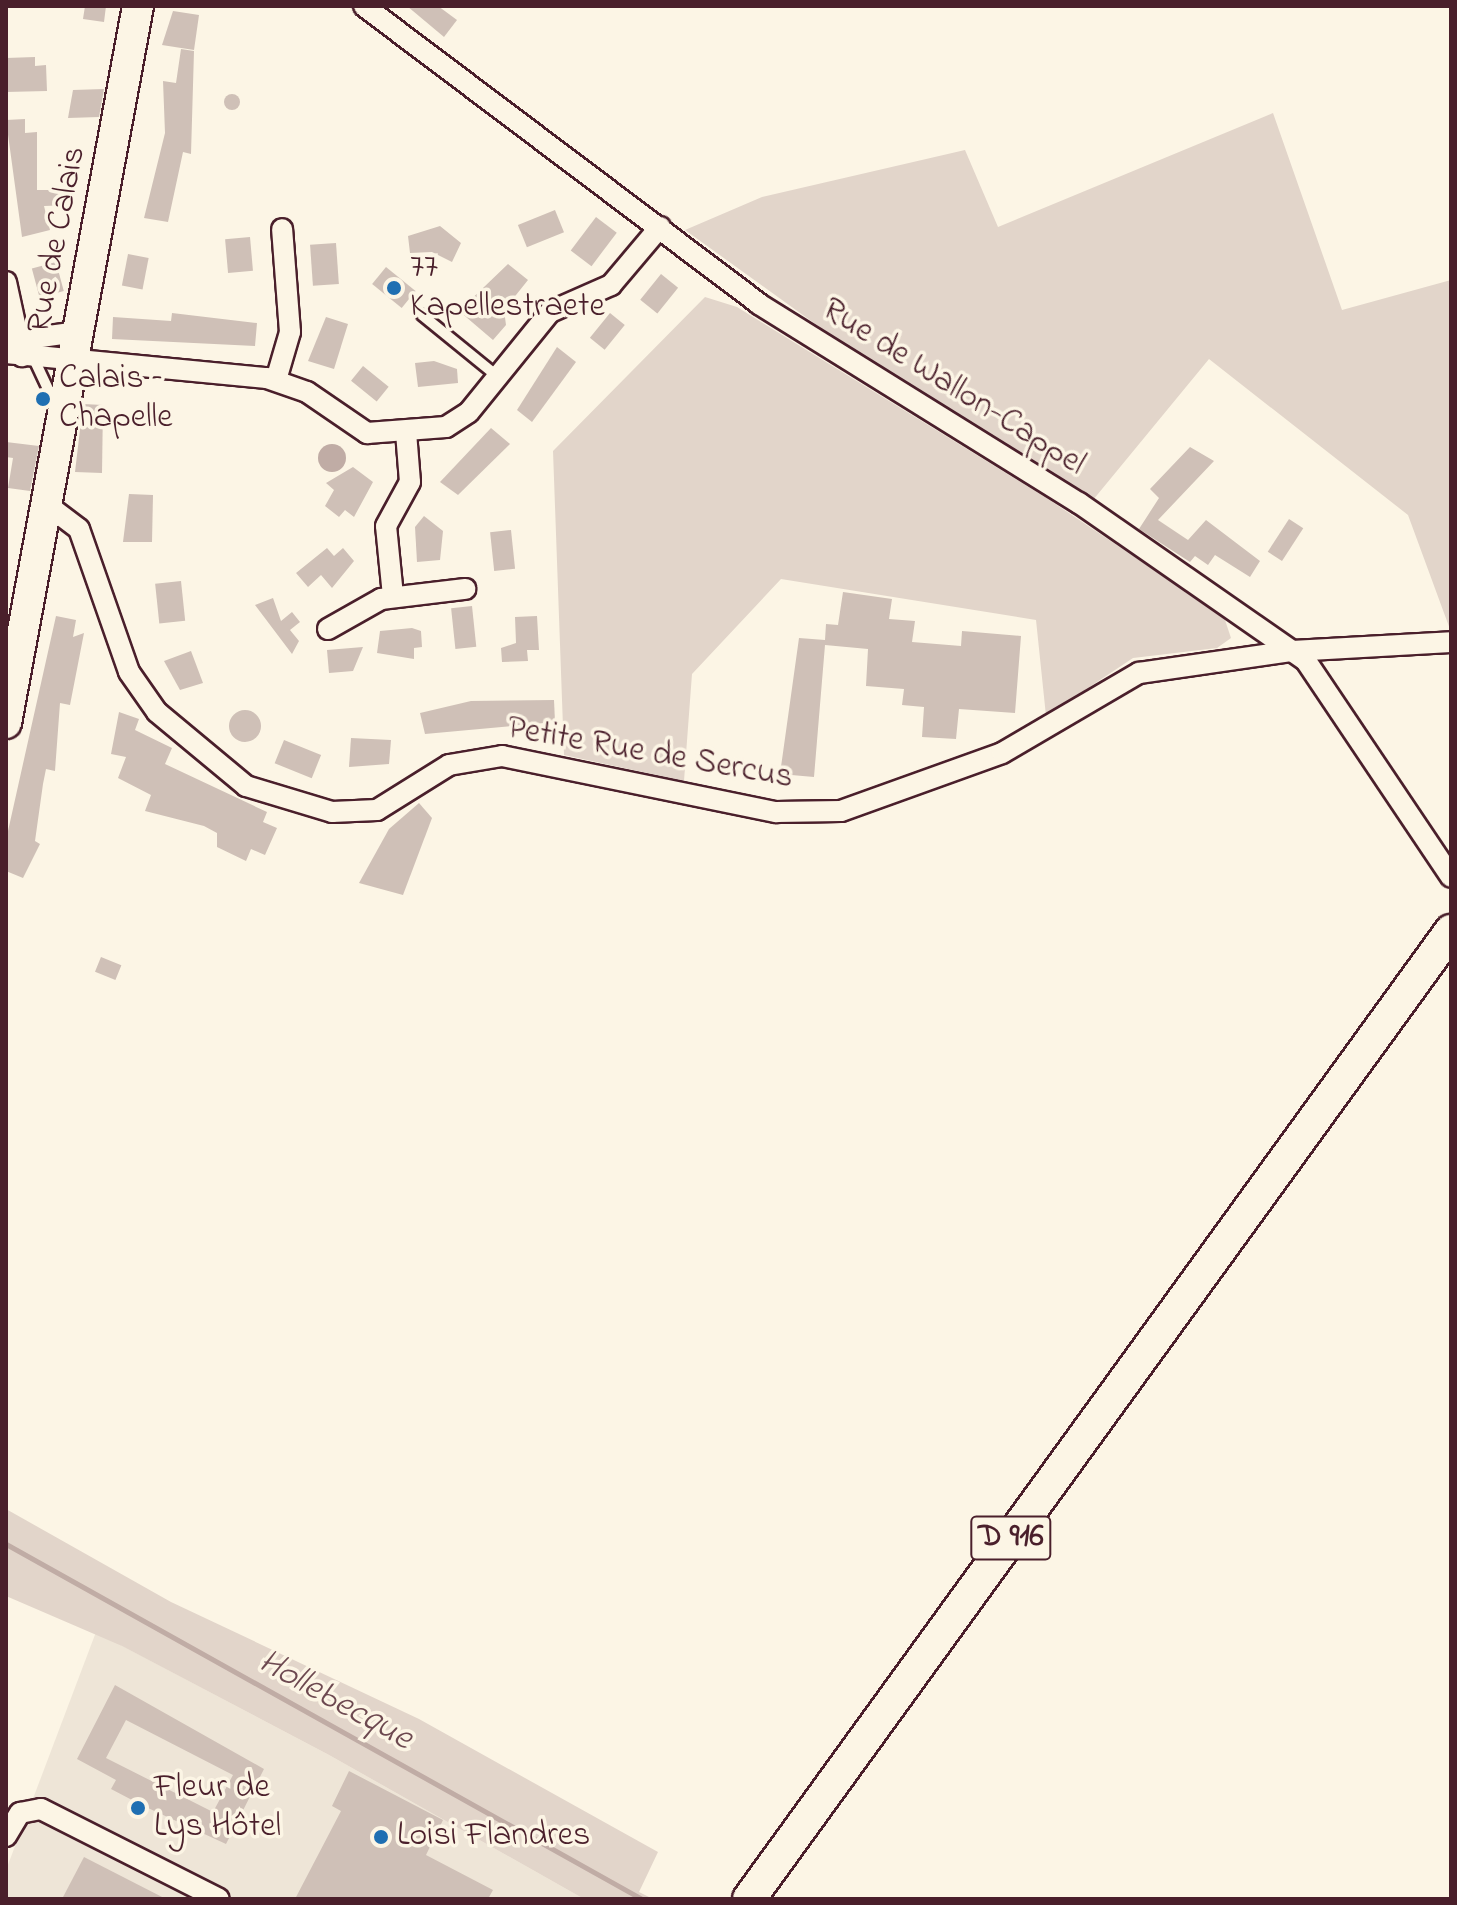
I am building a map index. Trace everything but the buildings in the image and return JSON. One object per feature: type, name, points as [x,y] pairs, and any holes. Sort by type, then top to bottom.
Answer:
[{"type":"main road","name":"D 916","points":[[749,1899],[1451,931]]},
{"type":"street","name":"Rue de Calais","points":[[6,723],[12,661],[46,504],[138,6]]},
{"type":"street","name":"Rue de Wallon-Cappel","points":[[364,6],[793,327],[1079,503],[1292,651],[1318,675],[1451,877]]},
{"type":"street","points":[[18,349],[73,362],[276,380],[361,431],[406,432],[458,422],[550,312],[611,285],[660,227]]},
{"type":"street","points":[[276,380],[290,332],[282,229]]},
{"type":"street","points":[[6,282],[18,349]]},
{"type":"street","points":[[18,349],[78,332]]},
{"type":"street","points":[[393,596],[386,526],[410,482],[406,432]]},
{"type":"street","name":"Petite Rue de Sercus","points":[[46,504],[79,529],[129,672],[157,712],[232,778],[332,812],[377,810],[449,765],[502,756],[776,812],[841,811],[1002,753],[1127,677],[1292,651],[1451,642]]},
{"type":"street","points":[[328,629],[358,608],[393,596],[465,589]]},
{"type":"street","points":[[6,1836],[20,1813],[41,1809],[219,1899]]},
{"type":"lane","points":[[422,315],[497,376]]},
{"type":"lane","points":[[18,349],[61,424]]},
{"type":"shaded area","points":[[1273,113],[1342,310],[1451,280],[1451,632],[1408,515],[1209,359],[1093,500],[843,344],[685,230],[762,197],[965,150],[998,227]]},
{"type":"shaded area","points":[[705,297],[737,307],[1048,499],[1224,617],[1231,638],[1217,648],[1133,658],[1046,716],[1036,620],[781,579],[692,674],[684,781],[564,755],[553,451]]},
{"type":"shaded area","points":[[332,444],[342,448],[346,458],[342,468],[332,472],[322,468],[318,458],[322,448]]},
{"type":"shaded area","points":[[6,1509],[171,1602],[419,1719],[658,1852],[639,1892],[653,1899],[584,1899],[329,1755],[122,1646],[6,1596]]},
{"type":"shaded area","points":[[96,1632],[329,1755],[584,1899],[6,1899],[6,1870]]},
{"type":"waterway","name":"Hollebecque","points":[[6,1544],[642,1899]]},
{"type":"place","name":"77 Kapellestraete","points":[[394,288]]},
{"type":"place","name":"Calais – Chapelle","points":[[43,399]]},
{"type":"place","name":"Fleur de Lys Hôtel","points":[[138,1808]]},
{"type":"place","name":"Loisi Flandres","points":[[381,1837]]}]
